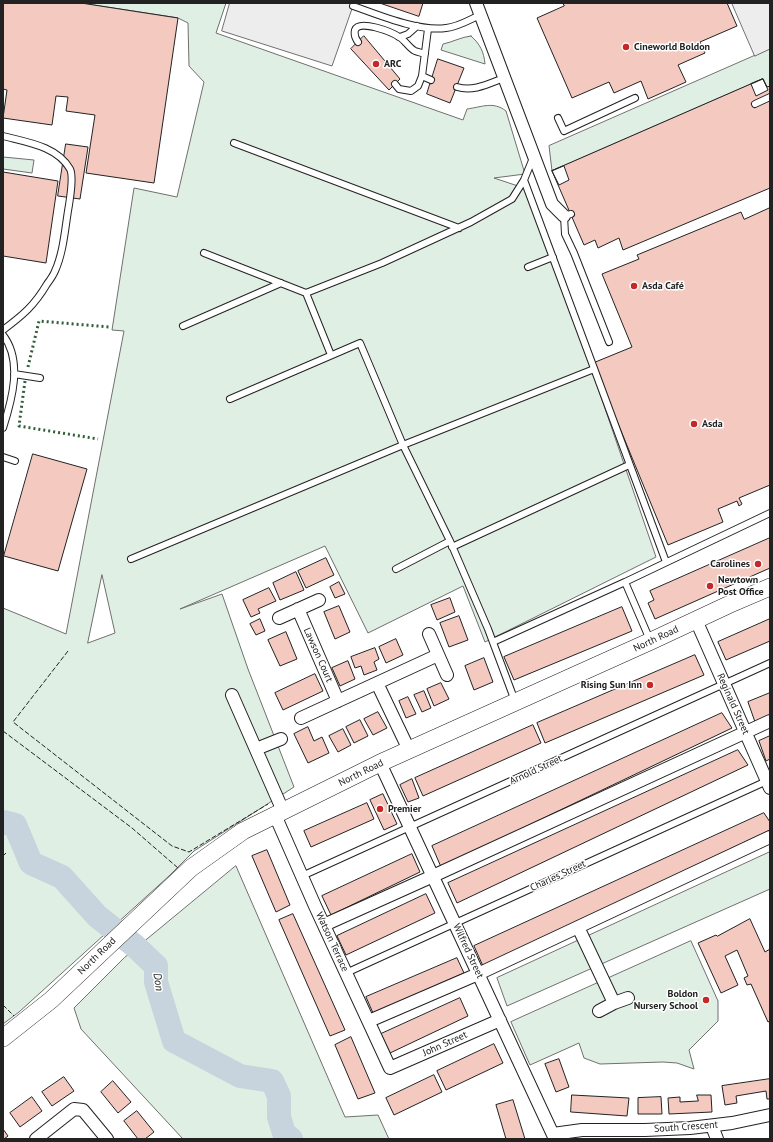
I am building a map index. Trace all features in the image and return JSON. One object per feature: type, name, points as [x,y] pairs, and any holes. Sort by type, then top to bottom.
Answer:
[{"type":"street","points":[[476,3],[552,204],[568,215]]},
{"type":"street","name":"North Road","points":[[3,1038],[51,1000],[191,868],[243,831],[380,763],[770,587]]},
{"type":"street","points":[[279,618],[319,600]]},
{"type":"street","name":"Lawson Court","points":[[298,609],[338,701]]},
{"type":"street","name":"Reginald Street","points":[[696,620],[769,783]]},
{"type":"street","points":[[429,634],[447,675]]},
{"type":"street","points":[[301,718],[438,655]]},
{"type":"street","points":[[377,683],[409,750]]},
{"type":"street","name":"Watson Terrace","points":[[232,695],[256,749],[302,876],[390,1068]]},
{"type":"street","points":[[324,925],[770,721]]},
{"type":"street","points":[[256,749],[281,739]]},
{"type":"street","name":"Wilfred Street","points":[[380,763],[434,876],[554,1137]]},
{"type":"street","points":[[369,1021],[478,974],[770,837]]},
{"type":"street","points":[[578,927],[614,1003]]},
{"type":"street","points":[[600,1011],[614,1003],[628,998]]},
{"type":"street","name":"John Street","points":[[390,1068],[500,1020]]},
{"type":"street","points":[[36,1139],[74,1109],[83,1110],[107,1139]]},
{"type":"street","name":"South Crescent","points":[[554,1137],[582,1130],[668,1129],[712,1126],[770,1115]]},
{"type":"street","points":[[712,1126],[717,1139]]},
{"type":"lane","points":[[353,6],[428,29],[447,28],[463,23],[480,15]]},
{"type":"lane","points":[[358,42],[354,31],[360,25],[365,25],[388,31],[400,37],[415,51],[425,54]]},
{"type":"lane","points":[[400,37],[408,34],[417,26]]},
{"type":"lane","points":[[395,84],[400,89],[406,91],[411,91],[418,86],[422,76],[428,29]]},
{"type":"lane","points":[[422,76],[432,80]]},
{"type":"lane","points":[[456,87],[465,90],[479,87],[504,78]]},
{"type":"lane","points":[[755,104],[770,96]]},
{"type":"lane","points":[[558,118],[564,131],[635,98]]},
{"type":"lane","points":[[3,136],[41,146],[63,161],[71,170],[70,198],[63,242],[55,271],[39,297],[25,313],[3,330]]},
{"type":"lane","points":[[234,143],[459,228]]},
{"type":"lane","points":[[204,253],[306,293],[382,263],[459,228],[512,199],[524,180],[534,157]]},
{"type":"lane","points":[[524,180],[666,562]]},
{"type":"lane","points":[[568,215],[565,234],[609,342]]},
{"type":"lane","points":[[528,267],[553,257]]},
{"type":"lane","points":[[183,326],[281,283]]},
{"type":"lane","points":[[306,293],[331,355]]},
{"type":"lane","points":[[3,336],[13,356],[14,374],[11,395],[3,428]]},
{"type":"lane","points":[[230,399],[360,343],[403,445],[450,541],[493,642],[516,702]]},
{"type":"lane","points":[[131,559],[403,445],[594,369]]},
{"type":"lane","points":[[14,374],[40,378]]},
{"type":"lane","points":[[3,457],[15,461]]},
{"type":"lane","points":[[452,547],[630,465]]},
{"type":"lane","points":[[493,642],[625,582],[770,513]]},
{"type":"lane","points":[[396,569],[450,541]]},
{"type":"lane","points":[[625,582],[651,641]]},
{"type":"lane","name":"Arnold Street","points":[[302,876],[411,828],[770,663]]},
{"type":"lane","name":"Charles Street","points":[[346,973],[769,783]]},
{"type":"green space","points":[[81,3],[226,3],[216,33],[463,120],[467,109],[492,105],[506,111],[525,174],[494,178],[530,190],[656,557],[485,642],[463,586],[368,633],[325,546],[180,609],[222,594],[248,669],[294,787],[194,851],[169,876],[19,1012],[3,1024],[3,608],[66,634],[124,331],[112,330],[134,188],[177,197],[204,82],[189,66],[188,23],[178,18]],"holes":[[[102,575],[115,633],[88,643]]]},
{"type":"green space","points":[[471,36],[481,48],[485,64],[441,50],[443,44]]},
{"type":"green space","points":[[770,49],[770,86],[767,87],[763,79],[552,171],[549,146]]},
{"type":"green space","points":[[3,157],[34,160],[32,173],[3,169]]},
{"type":"green space","points":[[770,852],[770,889],[507,1006],[497,978]]},
{"type":"green space","points":[[236,866],[345,1117],[378,1115],[389,1139],[183,1139],[81,1029],[74,1008],[124,958]]},
{"type":"green space","points":[[691,941],[718,1001],[718,1021],[689,1050],[694,1069],[677,1063],[663,1062],[600,1064],[584,1058],[579,1043],[530,1065],[511,1022]]},
{"type":"shaded area","points":[[230,3],[354,3],[332,66],[222,31]]},
{"type":"shaded area","points":[[732,3],[770,3],[770,49],[755,56]]},
{"type":"building","points":[[3,3],[81,3],[178,18],[154,183],[86,173],[95,115],[66,111],[68,97],[56,96],[52,125],[3,118],[7,90],[3,89]]},
{"type":"building","points":[[380,3],[423,3],[419,16]]},
{"type":"building","name":"Cineworld Boldon","points":[[563,3],[727,3],[737,26],[700,42],[705,53],[678,65],[686,82],[648,99],[641,81],[614,93],[609,82],[572,98],[537,18],[564,6]]},
{"type":"building","name":"ARC","points":[[364,36],[400,79],[389,90],[351,49]]},
{"type":"building","points":[[438,59],[464,68],[450,103],[427,94]]},
{"type":"building","points":[[763,79],[767,87],[770,86],[770,188],[623,250],[619,238],[598,248],[595,240],[584,245],[552,171]]},
{"type":"building","points":[[763,79],[768,90],[756,96],[751,84]]},
{"type":"building","points":[[66,144],[88,147],[80,199],[58,196]]},
{"type":"building","points":[[564,166],[569,180],[559,185],[552,171]]},
{"type":"building","points":[[3,172],[58,181],[46,263],[3,256]]},
{"type":"building","name":"Asda","points":[[770,208],[770,485],[739,498],[742,504],[739,506],[737,501],[718,509],[723,522],[668,545],[593,363],[632,347],[602,274],[639,259],[637,255],[741,212],[744,219]]},
{"type":"building","points":[[33,454],[87,469],[58,571],[4,556]]},
{"type":"building","points":[[770,538],[770,568],[655,619],[648,603],[654,600],[650,591]]},
{"type":"building","points":[[326,558],[334,575],[306,588],[298,571]]},
{"type":"building","points":[[296,572],[304,590],[280,600],[273,583]]},
{"type":"building","points":[[339,582],[345,594],[335,598],[330,587]]},
{"type":"building","points":[[269,588],[276,601],[258,609],[260,613],[251,617],[243,600]]},
{"type":"building","points":[[450,598],[455,612],[437,620],[431,605]]},
{"type":"building","points":[[339,606],[350,632],[335,639],[324,612]]},
{"type":"building","points":[[622,607],[632,631],[514,680],[504,657]]},
{"type":"building","points":[[459,616],[468,640],[449,647],[440,623]]},
{"type":"building","points":[[260,619],[265,631],[256,635],[250,624]]},
{"type":"building","points":[[770,619],[770,641],[726,660],[718,642]]},
{"type":"building","points":[[286,632],[297,659],[280,666],[268,640]]},
{"type":"building","points":[[396,639],[403,655],[386,663],[379,647]]},
{"type":"building","points":[[375,648],[379,659],[374,662],[377,670],[364,675],[361,666],[355,668],[351,657]]},
{"type":"building","points":[[695,655],[704,675],[545,743],[537,723]]},
{"type":"building","points":[[484,658],[493,682],[474,690],[465,666]]},
{"type":"building","points":[[348,661],[355,679],[340,686],[332,668]]},
{"type":"building","points":[[315,674],[323,691],[283,710],[275,693]]},
{"type":"building","points":[[441,683],[449,699],[434,706],[427,689]]},
{"type":"building","points":[[424,691],[431,708],[422,712],[414,695]]},
{"type":"building","points":[[770,693],[770,715],[755,722],[748,702]]},
{"type":"building","points":[[408,697],[416,714],[406,718],[399,701]]},
{"type":"building","points":[[378,712],[387,728],[373,735],[364,719]]},
{"type":"building","points":[[722,713],[732,728],[441,867],[432,846]]},
{"type":"building","points":[[360,720],[368,736],[354,743],[346,727]]},
{"type":"building","points":[[533,725],[541,743],[423,796],[415,778]]},
{"type":"building","points":[[308,727],[314,741],[322,737],[329,753],[308,763],[294,734]]},
{"type":"building","points":[[343,729],[351,745],[338,752],[329,736]]},
{"type":"building","points":[[770,736],[770,759],[766,761],[759,741]]},
{"type":"building","points":[[738,750],[748,765],[457,903],[448,883]]},
{"type":"building","points":[[412,779],[419,798],[408,802],[400,785]]},
{"type":"building","points":[[383,794],[397,824],[384,830],[370,800]]},
{"type":"building","points":[[367,803],[374,819],[311,847],[304,831]]},
{"type":"building","points":[[764,813],[770,822],[770,830],[483,966],[474,946]]},
{"type":"building","points":[[267,850],[290,905],[276,912],[252,856]]},
{"type":"building","points":[[412,854],[420,872],[331,915],[322,896]]},
{"type":"building","points":[[426,894],[435,913],[346,955],[337,936]]},
{"type":"building","points":[[293,914],[345,1030],[330,1036],[279,920]]},
{"type":"building","points":[[750,919],[765,952],[770,949],[770,1021],[768,1022],[751,984],[747,985],[744,978],[748,976],[737,950],[725,956],[738,985],[721,993],[698,943],[716,935],[717,936]]},
{"type":"building","points":[[457,958],[464,973],[373,1013],[366,997]]},
{"type":"building","points":[[460,998],[468,1016],[390,1053],[381,1034]]},
{"type":"building","points":[[351,1037],[375,1093],[358,1099],[335,1045]]},
{"type":"building","points":[[494,1044],[503,1063],[446,1090],[437,1071]]},
{"type":"building","points":[[559,1059],[569,1087],[556,1092],[545,1064]]},
{"type":"building","points":[[434,1075],[442,1092],[394,1115],[386,1098]]},
{"type":"building","points":[[64,1077],[74,1091],[52,1106],[42,1092]]},
{"type":"building","points":[[770,1079],[770,1099],[767,1099],[766,1091],[736,1096],[737,1103],[725,1105],[722,1086]]},
{"type":"building","points":[[113,1081],[131,1102],[118,1113],[101,1092]]},
{"type":"building","points":[[572,1095],[629,1098],[627,1116],[571,1112]]},
{"type":"building","points":[[697,1095],[711,1095],[712,1112],[669,1114],[668,1098],[680,1097],[680,1102],[698,1101]]},
{"type":"building","points":[[32,1097],[42,1111],[20,1127],[10,1113]]},
{"type":"building","points":[[661,1097],[662,1114],[638,1114],[638,1098]]},
{"type":"building","points":[[513,1100],[525,1139],[506,1139],[496,1105]]},
{"type":"building","points":[[137,1111],[154,1132],[145,1139],[138,1139],[124,1121]]},
{"type":"building","points":[[3,1129],[8,1136],[4,1139],[3,1139]]},
{"type":"waterway","name":"Don","points":[[3,822],[15,825],[31,863],[62,877],[97,916],[135,946],[156,966],[156,982],[174,1041],[240,1076],[272,1081],[279,1096],[279,1117],[284,1133],[291,1139]]},
{"type":"hedge","points":[[28,367],[39,321],[109,327]]},
{"type":"hedge","points":[[25,381],[19,426],[98,439]]},
{"type":"fence","points":[[68,651],[13,722],[172,846],[189,852],[268,804]]},
{"type":"fence","points":[[3,731],[132,828],[178,868]]},
{"type":"fence","points":[[3,856],[6,853]]},
{"type":"fence","points":[[3,1005],[14,1016]]},
{"type":"place","name":"Cineworld Boldon","points":[[626,47]]},
{"type":"place","name":"ARC","points":[[376,64]]},
{"type":"place","name":"Asda Café","points":[[634,286]]},
{"type":"place","name":"Asda","points":[[694,424]]},
{"type":"place","name":"Carolines","points":[[758,564]]},
{"type":"place","name":"Newtown Post Office","points":[[710,586]]},
{"type":"place","name":"Rising Sun Inn","points":[[650,685]]},
{"type":"place","name":"Premier","points":[[380,809]]},
{"type":"place","name":"Boldon Nursery School","points":[[706,1000]]}]
